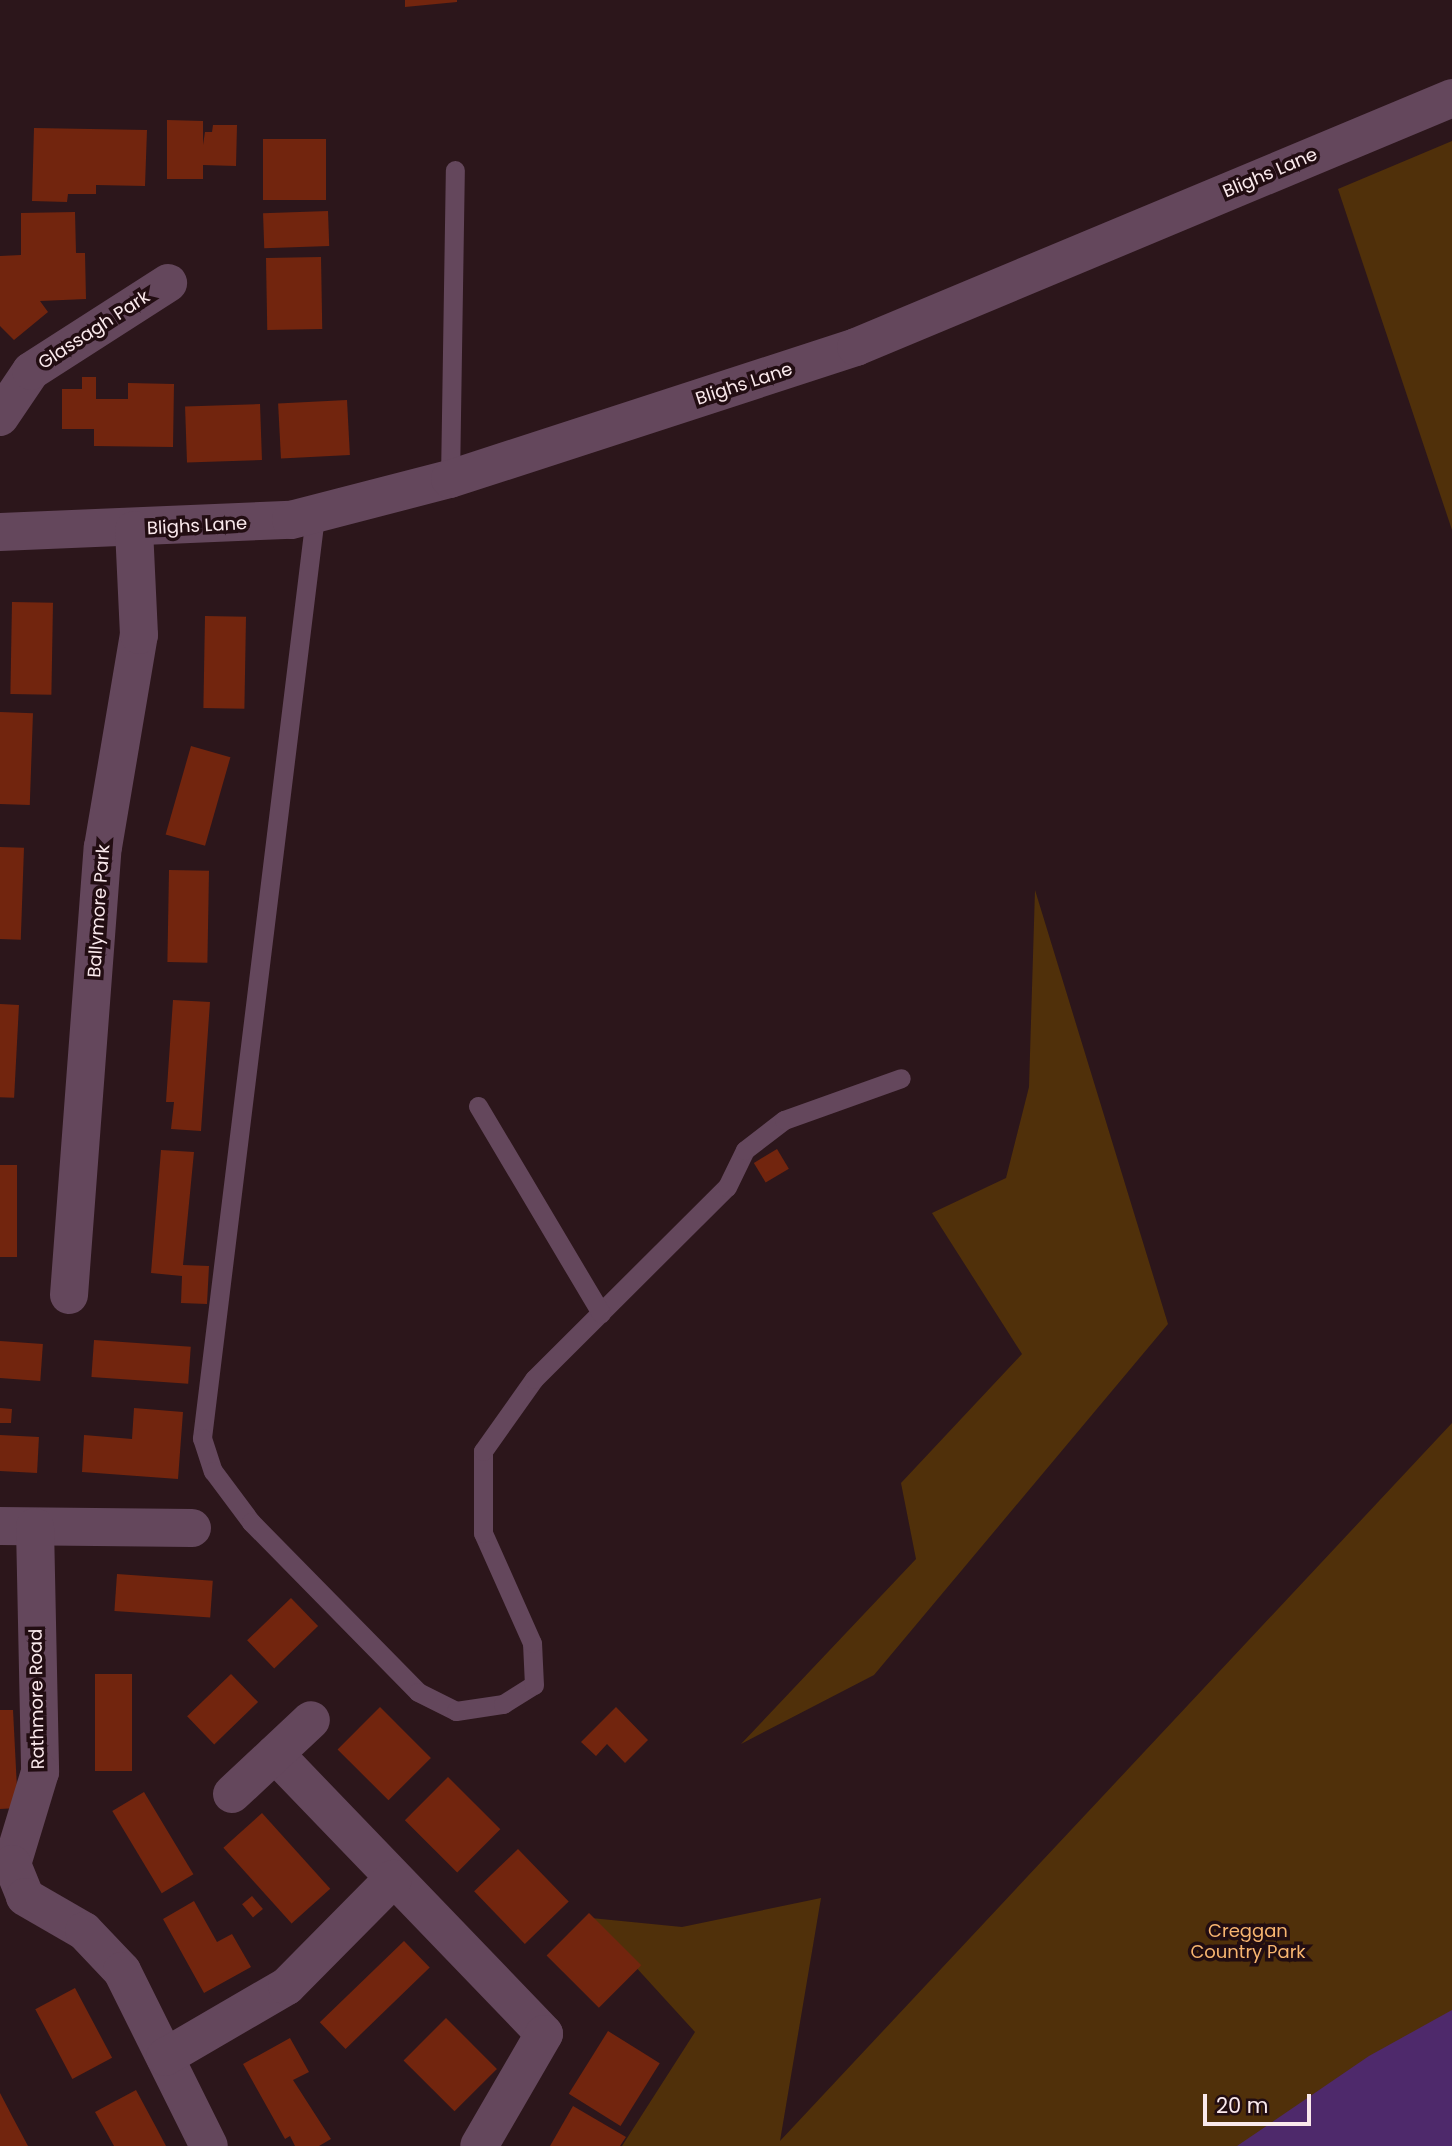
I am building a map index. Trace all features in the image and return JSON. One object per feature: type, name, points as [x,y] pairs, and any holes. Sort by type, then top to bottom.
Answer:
[{"type":"street","name":"Blighs Lane","points":[[0,532],[134,530],[315,516],[450,479],[856,347],[1452,98]]},
{"type":"street","name":"Glassagh Park","points":[[0,416],[31,371],[168,283]]},
{"type":"street","name":"Ballymore Park","points":[[69,1295],[103,847],[139,635],[134,530]]},
{"type":"street","name":"Rathmore Road","points":[[192,1528],[17,1526],[40,1772],[12,1864],[24,1896],[84,1931],[122,1971],[209,2146]]},
{"type":"street","points":[[232,1794],[311,1720]]},
{"type":"street","points":[[275,1755],[544,2034],[479,2146]]},
{"type":"street","points":[[165,2057],[287,1986],[393,1879]]},
{"type":"lane","points":[[450,479],[455,170]]},
{"type":"lane","points":[[315,516],[202,1438],[213,1471],[251,1522],[418,1692],[456,1711],[503,1704],[534,1685],[532,1643],[483,1533],[483,1451],[534,1379],[727,1187],[745,1150],[784,1120],[901,1078]]},
{"type":"lane","points":[[478,1106],[601,1313]]},
{"type":"green space","points":[[1452,141],[1452,530],[1338,189]]},
{"type":"green space","points":[[1035,890],[1168,1324],[874,1675],[741,1744],[916,1559],[901,1483],[1022,1354],[932,1213],[1006,1178],[1029,1087]]},
{"type":"green space","name":"Creggan Country Park","points":[[1452,1423],[1452,2146],[622,2146],[695,2032],[591,1918],[682,1927],[821,1898],[780,2141]]},
{"type":"shaded area","points":[[1452,2010],[1452,2146],[1237,2146],[1369,2056]]},
{"type":"building","points":[[405,0],[457,0],[457,2],[405,7]]},
{"type":"building","points":[[167,120],[203,121],[203,145],[205,132],[212,132],[213,125],[237,125],[236,166],[203,165],[203,179],[167,179]]},
{"type":"building","points":[[34,128],[147,130],[145,186],[96,185],[96,194],[68,194],[67,202],[32,201]]},
{"type":"building","points":[[263,139],[326,139],[326,200],[263,200]]},
{"type":"building","points":[[328,211],[329,246],[264,248],[263,213]]},
{"type":"building","points":[[75,212],[76,253],[85,253],[86,299],[40,301],[48,312],[14,340],[0,326],[0,256],[21,255],[21,213]]},
{"type":"building","points":[[321,257],[322,329],[267,330],[266,258]]},
{"type":"building","points":[[82,377],[96,377],[96,399],[128,399],[128,383],[174,384],[173,447],[94,446],[94,429],[62,429],[62,389],[82,389]]},
{"type":"building","points":[[347,400],[350,455],[281,459],[278,404]]},
{"type":"building","points":[[260,404],[262,460],[187,463],[185,407]]},
{"type":"building","points":[[12,602],[53,603],[51,695],[10,694]]},
{"type":"building","points":[[205,616],[246,617],[244,709],[203,708]]},
{"type":"building","points":[[0,712],[33,713],[30,805],[0,804]]},
{"type":"building","points":[[191,746],[230,757],[205,846],[166,834]]},
{"type":"building","points":[[0,847],[24,848],[21,940],[0,939]]},
{"type":"building","points":[[169,870],[209,871],[207,963],[167,962]]},
{"type":"building","points":[[173,1000],[210,1002],[201,1131],[171,1129],[174,1102],[166,1102]]},
{"type":"building","points":[[0,1004],[19,1005],[14,1098],[0,1097]]},
{"type":"building","points":[[777,1149],[789,1169],[766,1183],[754,1163]]},
{"type":"building","points":[[161,1150],[194,1152],[183,1265],[209,1266],[207,1304],[181,1303],[182,1276],[151,1273]]},
{"type":"building","points":[[0,1165],[17,1165],[17,1257],[0,1257]]},
{"type":"building","points":[[94,1340],[191,1347],[188,1384],[91,1377]]},
{"type":"building","points":[[0,1341],[43,1344],[40,1381],[0,1378]]},
{"type":"building","points":[[0,1408],[12,1409],[11,1423],[0,1423]]},
{"type":"building","points":[[134,1408],[183,1412],[178,1479],[82,1472],[84,1435],[132,1439]]},
{"type":"building","points":[[0,1435],[39,1437],[37,1473],[0,1471]]},
{"type":"building","points":[[117,1574],[213,1581],[210,1618],[114,1611]]},
{"type":"building","points":[[291,1598],[318,1626],[274,1668],[247,1640]]},
{"type":"building","points":[[95,1674],[132,1674],[132,1771],[95,1771]]},
{"type":"building","points":[[231,1674],[258,1702],[214,1744],[187,1716]]},
{"type":"building","points":[[380,1707],[431,1758],[388,1800],[338,1749]]},
{"type":"building","points":[[616,1707],[648,1740],[625,1763],[607,1744],[596,1756],[581,1742]]},
{"type":"building","points":[[0,1710],[13,1710],[18,1808],[0,1809]]},
{"type":"building","points":[[448,1777],[500,1829],[457,1872],[405,1820]]},
{"type":"building","points":[[144,1792],[193,1874],[162,1893],[112,1811]]},
{"type":"building","points":[[262,1813],[330,1889],[292,1924],[223,1848]]},
{"type":"building","points":[[518,1849],[569,1902],[525,1944],[474,1891]]},
{"type":"building","points":[[252,1896],[263,1909],[253,1917],[242,1904]]},
{"type":"building","points":[[194,1901],[217,1942],[232,1934],[251,1967],[204,1993],[163,1919]]},
{"type":"building","points":[[589,1913],[641,1965],[599,2008],[547,1955]]},
{"type":"building","points":[[404,1941],[430,1968],[346,2049],[320,2022]]},
{"type":"building","points":[[75,1988],[112,2058],[72,2079],[35,2009]]},
{"type":"building","points":[[446,2018],[497,2069],[454,2111],[404,2060]]},
{"type":"building","points":[[608,2031],[660,2063],[621,2126],[569,2094]]},
{"type":"building","points":[[290,2038],[309,2072],[293,2080],[331,2139],[319,2146],[295,2146],[290,2136],[285,2139],[243,2064]]},
{"type":"building","points":[[136,2090],[166,2146],[114,2146],[95,2112]]},
{"type":"building","points":[[0,2093],[12,2116],[28,2146],[0,2146]]},
{"type":"building","points":[[573,2106],[626,2137],[620,2146],[550,2146]]}]
